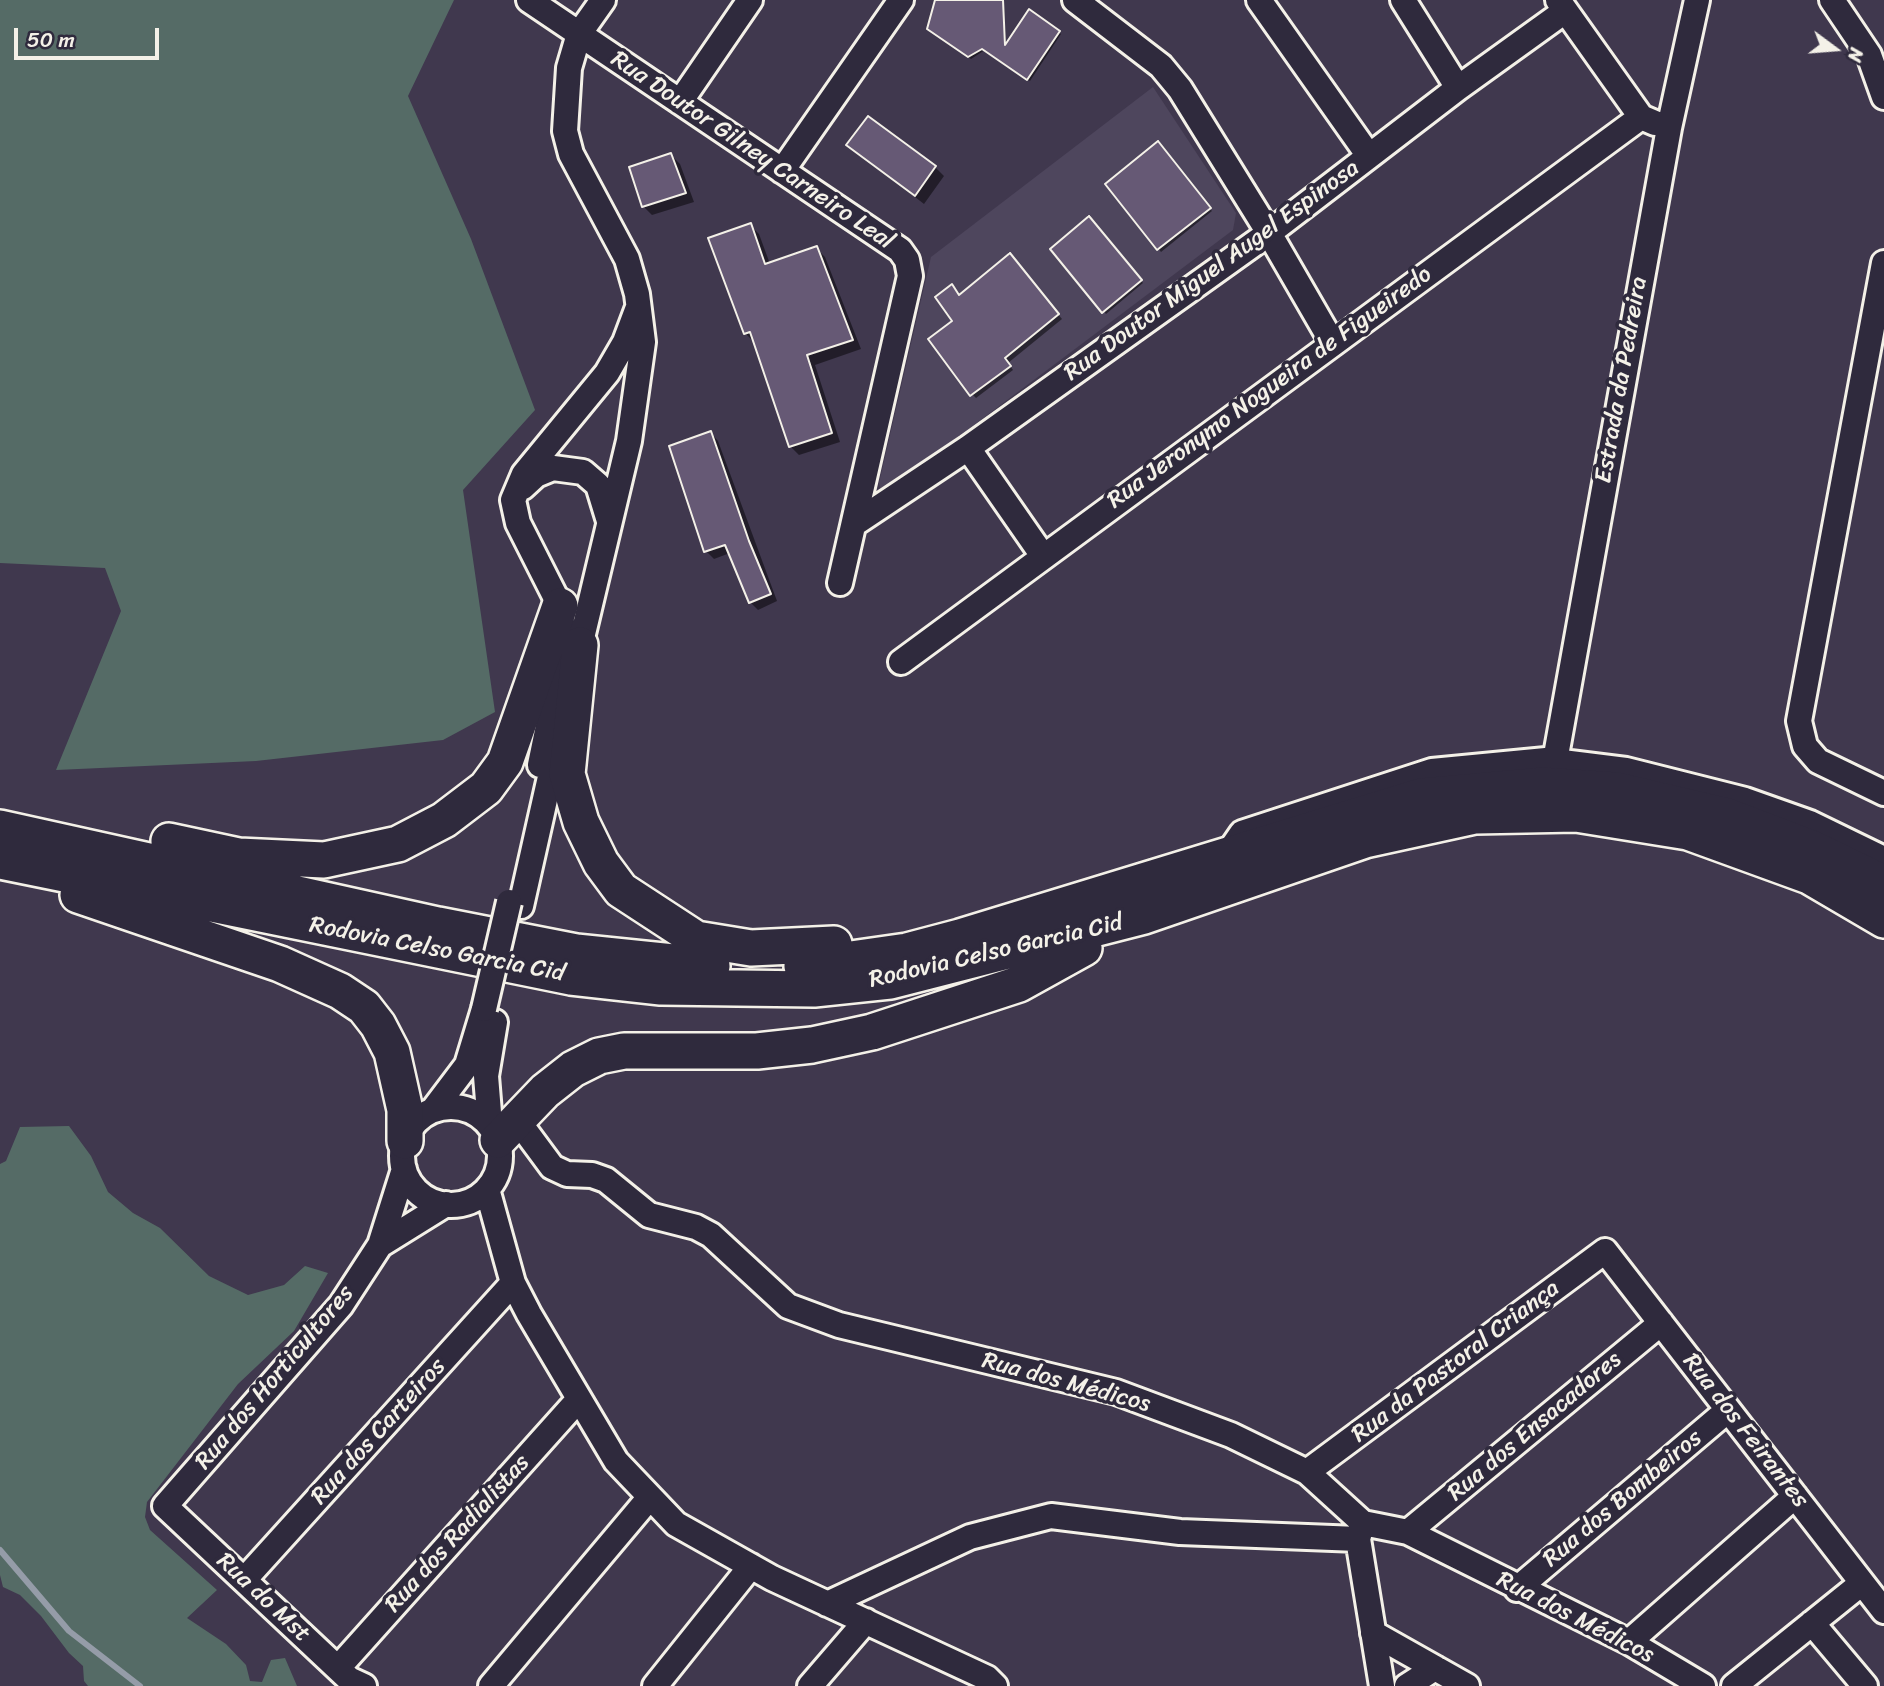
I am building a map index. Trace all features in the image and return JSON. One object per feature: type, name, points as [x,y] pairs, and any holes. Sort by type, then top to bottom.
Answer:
[{"type":"highway","points":[[0,809],[239,856],[324,860],[398,844],[444,820],[495,779],[513,746],[559,606]]},
{"type":"highway","points":[[580,645],[567,774],[581,822],[601,863],[621,890],[696,939],[751,948],[960,937]]},
{"type":"highway","name":"Rodovia Celso Garcia Cid","points":[[0,828],[438,926],[576,951],[747,968],[817,966],[907,951],[1422,796],[1543,785],[1617,790],[1728,816],[1812,848],[1884,883]]},
{"type":"highway","name":"Rodovia Celso Garcia Cid","points":[[0,863],[571,977],[661,987],[814,989],[890,981],[1144,916],[1365,840],[1475,816],[1576,814],[1688,832],[1809,876],[1884,920]]},
{"type":"highway","points":[[0,863],[92,901],[280,964],[340,991],[363,1007],[379,1026],[392,1052],[405,1110],[405,1155]]},
{"type":"highway","points":[[502,1129],[573,1069],[599,1056],[624,1051],[757,1051],[812,1045],[872,1032],[1019,984],[1144,916]]},
{"type":"street","name":"Rua Doutor Gilney Carneiro Leal","points":[[528,0],[900,250],[910,276],[840,583]]},
{"type":"street","points":[[490,1011],[467,1065],[433,1110],[415,1123],[405,1155],[420,1193],[446,1204],[467,1202],[486,1189],[498,1169],[502,1129],[486,1076],[490,1011],[610,522],[640,382],[643,342],[627,259],[570,154],[565,131],[569,68],[579,34],[603,0]]},
{"type":"street","points":[[680,102],[750,0]]},
{"type":"street","points":[[782,171],[901,0]]},
{"type":"street","points":[[1075,0],[1161,66],[1180,89],[1269,233],[1332,342]]},
{"type":"street","points":[[1259,0],[1369,156]]},
{"type":"street","points":[[1403,0],[1458,88]]},
{"type":"street","name":"Estrada da Pedreira","points":[[1555,761],[1668,128],[1696,0]]},
{"type":"street","points":[[1832,0],[1869,55],[1884,97]]},
{"type":"street","points":[[1562,6],[1641,117],[1668,128]]},
{"type":"street","name":"Rua Doutor Miguel Augel Espinosa","points":[[854,524],[968,448],[1269,233],[1562,6]]},
{"type":"street","name":"Rua Jeronymo Nogueira de Figueiredo","points":[[901,662],[1641,117]]},
{"type":"street","points":[[1884,263],[1799,721],[1805,746],[1818,761],[1884,793]]},
{"type":"street","points":[[515,904],[562,658],[559,606],[518,523],[513,499],[524,474],[607,373],[625,342],[638,306]]},
{"type":"street","points":[[968,448],[1043,556]]},
{"type":"street","points":[[513,499],[524,486],[545,470],[573,469],[583,472],[598,485],[610,522]]},
{"type":"street","points":[[1228,854],[1242,833],[1432,771],[1555,761],[1626,770],[1745,800],[1810,823],[1884,859]]},
{"type":"street","points":[[433,1110],[458,1107],[481,1116],[502,1129]]},
{"type":"street","name":"Rua dos Médicos","points":[[502,1129],[552,1167],[567,1174],[592,1175],[606,1180],[649,1215],[696,1227],[711,1235],[788,1306],[839,1325],[1115,1392],[1231,1435],[1307,1472],[1360,1531],[1408,1532],[1629,1642],[1703,1686]]},
{"type":"street","name":"Rua dos Horticultores","points":[[165,1506],[341,1305],[380,1245],[405,1155]]},
{"type":"street","points":[[486,1189],[513,1283],[616,1461],[676,1524],[751,1566],[987,1683]]},
{"type":"street","name":"Rua dos Horticultores","points":[[380,1245],[446,1204]]},
{"type":"street","name":"Rua da Pastoral Criança","points":[[1307,1472],[1605,1251]]},
{"type":"street","name":"Rua dos Feirantes","points":[[1605,1251],[1884,1611]]},
{"type":"street","name":"Rua dos Carteiros","points":[[244,1580],[513,1283]]},
{"type":"street","name":"Rua dos Ensacadores","points":[[1408,1532],[1661,1323]]},
{"type":"street","name":"Rua dos Radialistas","points":[[338,1668],[579,1399]]},
{"type":"street","name":"Rua dos Bombeiros","points":[[1517,1588],[1728,1410]]},
{"type":"street","points":[[1629,1642],[1795,1496]]},
{"type":"street","points":[[491,1686],[650,1497]]},
{"type":"street","name":"Rua do Mst","points":[[165,1506],[349,1679],[364,1686]]},
{"type":"street","points":[[827,1604],[970,1537],[1051,1516],[1180,1532],[1360,1531],[1382,1686]]},
{"type":"street","points":[[655,1686],[751,1566]]},
{"type":"street","points":[[1734,1686],[1862,1583]]},
{"type":"street","points":[[810,1686],[866,1621]]},
{"type":"street","points":[[1812,1623],[1865,1686]]},
{"type":"street","points":[[1373,1633],[1467,1686]]},
{"type":"street","points":[[1407,1686],[1435,1668]]},
{"type":"shaded area","points":[[1153,87],[1236,213],[1233,230],[893,486],[880,488],[931,257]]},
{"type":"green space","points":[[0,0],[454,0],[408,96],[471,239],[535,410],[463,490],[495,712],[443,740],[256,761],[56,770],[121,611],[105,568],[0,563]]},
{"type":"green space","points":[[69,1126],[91,1156],[108,1192],[133,1213],[160,1228],[209,1276],[248,1295],[284,1285],[305,1266],[328,1273],[294,1331],[238,1384],[147,1502],[145,1517],[150,1530],[217,1590],[187,1618],[226,1644],[246,1665],[250,1681],[262,1682],[271,1660],[285,1658],[297,1686],[88,1686],[84,1681],[83,1666],[69,1653],[41,1616],[20,1595],[3,1587],[0,1575],[0,1164],[6,1161],[20,1127]]},
{"type":"building","points":[[935,0],[1003,0],[1005,45],[1029,9],[1060,31],[1027,80],[982,49],[968,57],[927,29]]},
{"type":"building","points":[[868,116],[936,166],[915,196],[846,145]]},
{"type":"building","points":[[1158,141],[1211,208],[1157,250],[1105,184]]},
{"type":"building","points":[[671,153],[686,193],[642,207],[629,167]]},
{"type":"building","points":[[1089,216],[1142,280],[1102,313],[1050,249]]},
{"type":"building","points":[[751,223],[765,264],[817,246],[853,340],[807,355],[832,433],[789,447],[750,332],[744,334],[708,238]]},
{"type":"building","points":[[1010,253],[1059,314],[1005,358],[1011,366],[970,396],[928,339],[952,321],[935,297],[952,284],[959,295]]},
{"type":"building","points":[[711,431],[749,541],[771,594],[749,603],[725,545],[704,552],[669,446]]},
{"type":"waterway","points":[[0,1550],[69,1631],[140,1686]]}]
